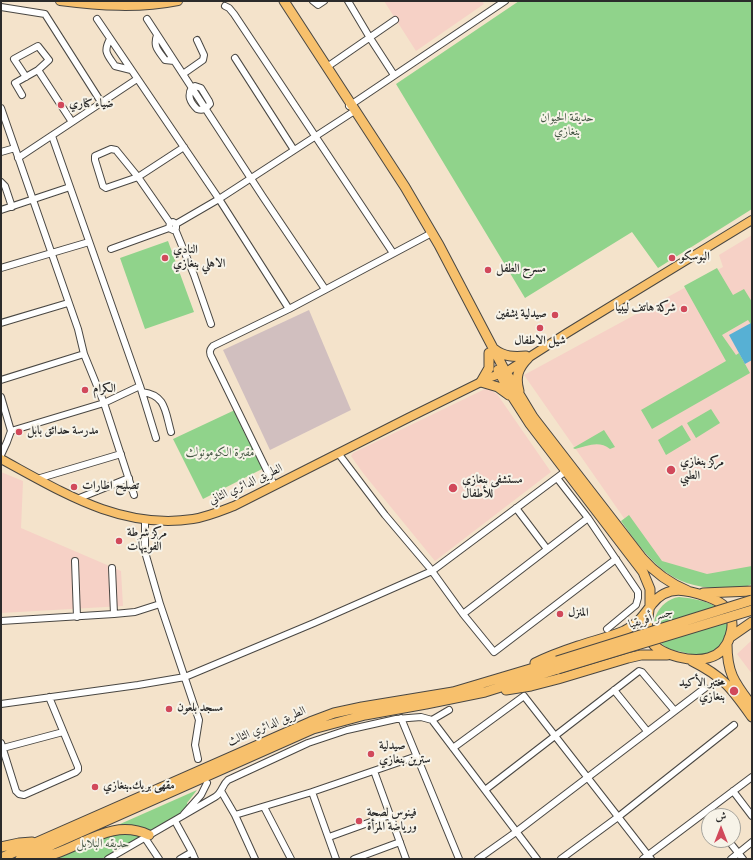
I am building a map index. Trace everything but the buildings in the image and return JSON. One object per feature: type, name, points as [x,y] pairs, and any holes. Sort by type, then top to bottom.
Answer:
[{"type":"highway","points":[[278,1],[395,170],[422,214],[491,350],[500,373],[512,396],[530,424],[643,572],[650,589],[650,609],[647,629],[650,639],[661,651],[689,660],[704,667],[722,679],[752,717]]},
{"type":"highway","points":[[284,1],[327,67],[399,185],[428,234],[491,350],[489,368],[481,382],[498,387],[512,396]]},
{"type":"highway","points":[[491,350],[510,357],[527,357]]},
{"type":"highway","points":[[522,400],[517,384],[518,374],[521,365],[527,357]]},
{"type":"highway","points":[[500,373],[522,400],[542,430],[642,558],[658,574],[677,586],[718,601],[729,611],[732,620],[732,628],[728,641],[727,656],[731,674],[752,706]]},
{"type":"highway","points":[[512,674],[576,646],[622,632],[634,626],[659,598],[665,594],[673,591],[688,590]]},
{"type":"highway","points":[[697,593],[752,591]]},
{"type":"highway","name":"جسر أفريقيا","points":[[558,665],[752,600]]},
{"type":"highway","name":"جسر أفريقيا","points":[[558,665],[752,610]]},
{"type":"highway","points":[[689,660],[708,659],[722,651],[728,641],[752,622]]},
{"type":"highway","points":[[485,692],[506,691],[531,686],[641,655],[670,655]]},
{"type":"highway","name":"الطريق الدائري الثالث","points":[[1,858],[310,722],[334,713],[453,692],[512,674],[558,665]]},
{"type":"highway","name":"الطريق الدائري الثالث","points":[[20,859],[313,730],[365,715],[485,692],[558,665]]},
{"type":"highway","points":[[26,859],[57,853],[102,833],[112,831],[131,829],[147,836]]},
{"type":"highway","points":[[1,847],[19,843],[38,842]]},
{"type":"main road","points":[[60,1],[99,6],[122,7],[144,6],[178,1]]},
{"type":"main road","points":[[527,357],[586,316],[752,215]]},
{"type":"main road","points":[[527,357],[752,220]]},
{"type":"main road","name":"الطريق الدائري الثاني","points":[[1,460],[37,479],[113,514],[144,520],[176,521],[195,519],[234,506],[500,373],[527,357]]},
{"type":"street","points":[[313,1],[318,5],[324,1]]},
{"type":"street","points":[[492,1],[496,7]]},
{"type":"street","points":[[111,249],[173,226],[219,199],[315,137],[394,75],[505,1]]},
{"type":"street","points":[[349,2],[394,75]]},
{"type":"street","points":[[225,6],[234,14],[393,253]]},
{"type":"street","points":[[1,7],[45,14],[101,102]]},
{"type":"street","points":[[97,19],[219,199],[289,309]]},
{"type":"street","points":[[147,19],[325,289]]},
{"type":"street","points":[[327,67],[395,20]]},
{"type":"street","points":[[110,39],[106,46],[106,54],[115,66],[131,70]]},
{"type":"street","points":[[183,74],[203,60],[204,55],[197,40]]},
{"type":"street","points":[[22,95],[15,84],[38,70],[49,59],[37,46],[14,59],[26,77]]},
{"type":"street","points":[[235,58],[294,150]]},
{"type":"street","points":[[38,70],[72,122]]},
{"type":"street","points":[[18,158],[137,79]]},
{"type":"street","points":[[1,108],[78,329],[84,354],[104,403],[134,495]]},
{"type":"street","points":[[52,136],[141,389],[156,438]]},
{"type":"street","points":[[184,147],[138,177],[105,188],[95,160],[95,156],[114,149],[138,177],[173,226],[194,275],[211,324]]},
{"type":"street","points":[[1,152],[15,148]]},
{"type":"street","points":[[1,182],[5,186],[12,207]]},
{"type":"street","points":[[1,210],[70,187]]},
{"type":"street","points":[[1,200],[9,197]]},
{"type":"street","points":[[274,485],[210,353],[210,349],[213,346],[289,309],[428,234]]},
{"type":"street","points":[[1,268],[89,242]]},
{"type":"street","points":[[1,323],[68,303]]},
{"type":"street","points":[[1,380],[84,354]]},
{"type":"street","points":[[11,431],[104,403],[141,389],[160,400],[171,432]]},
{"type":"street","points":[[1,397],[11,431],[1,455]]},
{"type":"street","points":[[338,453],[385,515],[432,571],[492,651],[496,652],[616,559]]},
{"type":"street","points":[[37,479],[121,454]]},
{"type":"street","points":[[1,704],[185,677],[314,623],[432,571],[566,471]]},
{"type":"street","points":[[77,498],[129,478]]},
{"type":"street","points":[[557,478],[588,518],[636,588],[638,598],[636,605],[607,629]]},
{"type":"street","points":[[516,508],[547,549]]},
{"type":"street","points":[[463,614],[588,518]]},
{"type":"street","points":[[144,520],[145,552],[160,604],[199,720],[196,745],[198,759]]},
{"type":"street","points":[[75,561],[77,617]]},
{"type":"street","points":[[112,568],[114,614]]},
{"type":"street","points":[[1,621],[135,612],[160,604]]},
{"type":"street","points":[[485,790],[639,671],[642,672],[674,710]]},
{"type":"street","points":[[478,859],[516,832],[674,710],[705,688]]},
{"type":"street","points":[[614,690],[648,731]]},
{"type":"street","points":[[453,748],[524,696],[648,858],[701,819]]},
{"type":"street","points":[[49,697],[63,732],[78,770],[24,795],[19,794],[16,791],[2,746],[63,732]]},
{"type":"street","points":[[432,720],[449,710]]},
{"type":"street","points":[[111,858],[215,798],[225,783],[230,779],[308,743],[347,730],[402,718],[421,717],[432,720],[537,859]]},
{"type":"street","points":[[402,718],[459,859]]},
{"type":"street","points":[[561,859],[618,817],[734,725]]},
{"type":"street","points":[[235,815],[312,792],[417,756]]},
{"type":"street","points":[[374,771],[406,859]]},
{"type":"street","points":[[715,808],[733,791],[752,777]]},
{"type":"street","points":[[182,816],[200,795],[207,783]]},
{"type":"street","points":[[221,791],[235,815],[255,859]]},
{"type":"street","points":[[733,791],[752,816]]},
{"type":"street","points":[[312,792],[336,859]]},
{"type":"street","points":[[264,807],[291,859]]},
{"type":"street","points":[[329,837],[390,815]]},
{"type":"street","points":[[174,821],[195,859]]},
{"type":"street","points":[[147,836],[159,859]]},
{"type":"street","points":[[354,859],[400,842]]},
{"type":"street","points":[[731,859],[752,842]]},
{"type":"street","points":[[734,848],[742,859]]},
{"type":"street","points":[[180,859],[192,852]]},
{"type":"shaded area","points":[[384,1],[482,1],[484,4],[416,51]]},
{"type":"shaded area","name":"مركز بنغازي الطبي","points":[[752,235],[752,569],[702,580],[656,564],[524,375],[723,267],[719,255]]},
{"type":"shaded area","points":[[309,310],[351,410],[270,450],[223,350]]},
{"type":"shaded area","name":"مستشفى بنغازي للأطفال","points":[[487,388],[497,394],[551,472],[435,561],[363,473],[351,456],[353,453]]},
{"type":"shaded area","points":[[1,472],[23,481],[21,528],[121,571],[123,606],[1,613]]},
{"type":"shaded area","points":[[752,640],[752,674],[737,654]]},
{"type":"green space","name":"حديقة الحيوان بنغازي","points":[[519,1],[752,1],[752,209],[658,268],[632,232],[525,298],[396,84]]},
{"type":"green space","points":[[168,241],[194,312],[145,329],[120,258]]},
{"type":"green space","points":[[717,268],[733,295],[744,289],[752,302],[752,326],[748,320],[722,335],[736,355],[739,353],[750,373],[652,429],[641,410],[726,361],[684,286]]},
{"type":"green space","name":"مقبرة الكومونولث","points":[[237,409],[266,467],[203,499],[173,439]]},
{"type":"green space","points":[[711,409],[720,423],[696,438],[687,423]]},
{"type":"green space","points":[[682,425],[691,440],[666,455],[658,440]]},
{"type":"green space","points":[[604,430],[615,447],[610,449],[606,446],[597,444],[575,449],[573,448]]},
{"type":"green space","points":[[629,515],[662,561],[707,574],[752,566],[752,584],[737,588],[704,587],[675,578],[662,570],[631,535],[621,521]]},
{"type":"green space","points":[[679,597],[706,602],[722,611],[727,618],[728,626],[724,641],[713,653],[700,655],[673,650],[663,645],[656,637],[654,622],[656,615],[665,603]]},
{"type":"green space","name":"حديقه البلابل","points":[[197,790],[187,803],[188,810],[104,859],[41,859]]},
{"type":"water","points":[[751,323],[752,360],[745,364],[729,335]]},
{"type":"place","name":"ضياء كناري","points":[[61,105]]},
{"type":"place","name":"النادي الاهلي بنغازي","points":[[165,258]]},
{"type":"place","name":"البوسكو","points":[[672,258]]},
{"type":"place","name":"مسرح الطفل","points":[[488,270]]},
{"type":"place","name":"شركة هاتف ليبيا","points":[[684,309]]},
{"type":"place","name":"صيدلية يشفين","points":[[555,315]]},
{"type":"place","name":"شيل الاطفال","points":[[540,328]]},
{"type":"place","name":"الكرام","points":[[85,390]]},
{"type":"place","name":"مدرسة حدائق بابل","points":[[19,432]]},
{"type":"place","name":"مركز بنغازي الطبي","points":[[671,470]]},
{"type":"place","name":"تصليح اطارات","points":[[74,487]]},
{"type":"place","name":"مستشفى بنغازي للأطفال","points":[[453,488]]},
{"type":"place","name":"مركز شرطة الفويهات","points":[[119,541]]},
{"type":"place","name":"المنزل","points":[[560,614]]},
{"type":"place","name":"مختبر الأكيد بنغازي","points":[[734,691]]},
{"type":"place","name":"مسجد بلعون","points":[[169,709]]},
{"type":"place","name":"صيدلية سترين بنغازي","points":[[371,754]]},
{"type":"place","name":"مقهى بريك.بنغازي","points":[[95,787]]},
{"type":"place","name":"فينوس لصحة ورياضة المرأة","points":[[359,821]]}]
